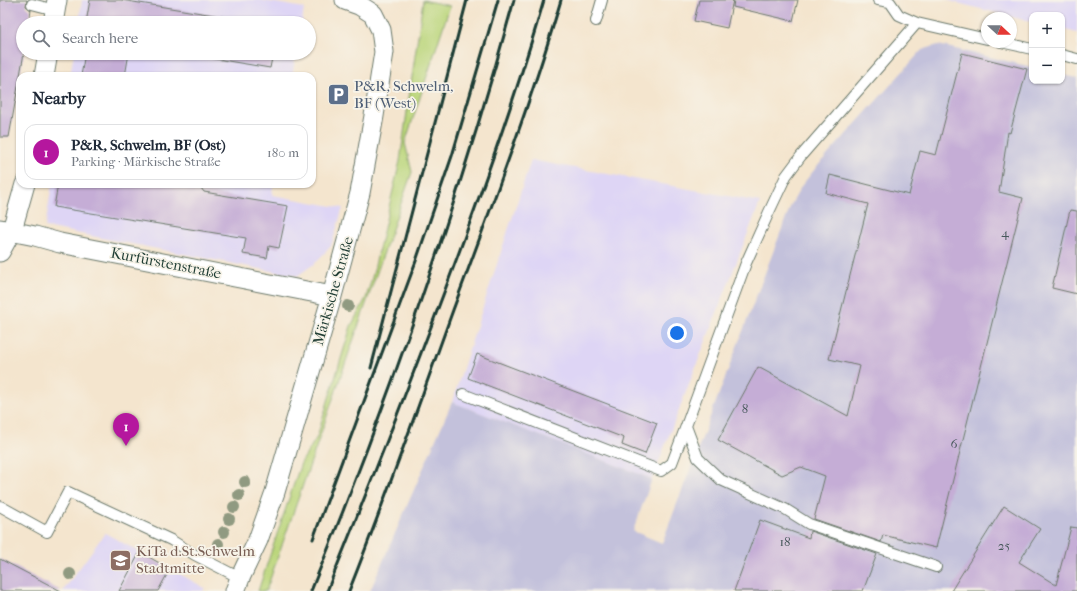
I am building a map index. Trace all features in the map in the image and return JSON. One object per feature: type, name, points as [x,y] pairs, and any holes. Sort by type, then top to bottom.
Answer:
[{"type":"street","name":"Märkische Straße","points":[[238,585],[258,540],[276,492],[360,194],[384,52],[381,30],[373,14],[359,5],[345,0]]},
{"type":"street","points":[[45,72],[47,60]]},
{"type":"street","points":[[0,252],[6,230],[24,188]]},
{"type":"street","name":"Kurfürstenstraße","points":[[6,230],[60,243],[332,296]]},
{"type":"lane","points":[[596,21],[602,0]]},
{"type":"lane","points":[[878,0],[890,2],[899,15],[917,24],[981,38]]},
{"type":"lane","points":[[32,4],[55,11]]},
{"type":"lane","points":[[463,394],[661,471],[672,463],[746,263],[786,176],[801,156],[917,24]]},
{"type":"lane","points":[[1017,46],[1029,48]]},
{"type":"lane","points":[[1065,57],[1077,59]]},
{"type":"lane","points":[[686,426],[698,458],[722,480],[785,509],[809,524],[936,567]]},
{"type":"lane","points":[[0,506],[47,532],[68,492],[171,540],[238,585]]},
{"type":"shaded area","points":[[82,0],[260,0],[304,8],[303,16],[80,16]]},
{"type":"shaded area","points":[[946,0],[1077,0],[1077,33],[1065,30],[1065,12],[1029,12],[1029,21],[1017,18],[1017,12],[993,12]]},
{"type":"shaded area","points":[[938,45],[1029,66],[1029,84],[1065,84],[1065,76],[1077,78],[1077,591],[370,591],[452,402],[652,479],[633,531],[662,543],[791,205],[802,185],[815,169],[922,50]]},
{"type":"shaded area","points":[[73,60],[295,60],[293,72],[71,72]]},
{"type":"shaded area","points":[[531,160],[760,202],[652,479],[452,402]]},
{"type":"shaded area","points":[[51,188],[273,188],[272,195],[343,208],[331,246],[314,264],[297,276],[45,227]]},
{"type":"shaded area","name":"KiTa d.St.Schwelm Stadtmitte","points":[[105,533],[205,588],[203,591],[63,591]]},
{"type":"green space","points":[[423,0],[450,6],[405,143],[412,172],[266,591],[258,591],[301,463],[317,437],[351,326],[366,298],[373,274],[400,161]]},
{"type":"building","points":[[0,0],[27,0],[26,6],[31,10],[30,16],[16,16],[16,60],[23,60],[21,72],[16,72],[16,98],[9,137],[0,137]]},
{"type":"building","points":[[90,0],[121,0],[220,16],[87,16]]},
{"type":"building","points":[[699,0],[733,0],[727,28],[694,21]]},
{"type":"building","points":[[734,0],[798,0],[793,21],[733,7]]},
{"type":"building","points":[[962,53],[1027,69],[1010,133],[1008,132],[999,192],[1023,198],[936,548],[883,535],[881,542],[814,519],[825,476],[801,467],[782,475],[718,440],[758,367],[848,416],[860,366],[829,359],[868,204],[826,193],[830,175],[909,195],[920,151],[936,155]]},
{"type":"building","points":[[84,60],[128,60],[126,72],[82,72]]},
{"type":"building","points":[[222,60],[272,60],[270,68]]},
{"type":"building","points":[[57,188],[201,188],[204,192],[288,206],[279,248],[269,246],[267,258],[243,254],[246,238],[54,207]]},
{"type":"building","points":[[1070,210],[1077,211],[1077,294],[1052,288]]},
{"type":"building","points":[[477,354],[657,423],[645,454],[622,445],[624,438],[468,378]]},
{"type":"building","points":[[1004,506],[1040,529],[1019,562],[1056,585],[1071,527],[1077,528],[1077,591],[951,591]]},
{"type":"building","points":[[760,520],[809,538],[810,531],[877,554],[863,591],[734,591]]},
{"type":"building","points":[[140,552],[170,569],[158,591],[119,591]]},
{"type":"building","points":[[0,559],[61,591],[0,591]]},
{"type":"railway","points":[[371,368],[467,0]]},
{"type":"railway","points":[[313,539],[416,261],[452,156],[498,0]]},
{"type":"railway","points":[[311,591],[368,446],[422,298],[470,150],[514,0]]},
{"type":"railway","points":[[327,591],[394,424],[458,255],[503,128],[544,0]]},
{"type":"railway","points":[[349,591],[510,156],[561,0]]},
{"type":"place","name":"P&R, Schwelm, BF (West)","points":[[338,95]]},
{"type":"place","name":"P&R, Schwelm, BF (Ost)","points":[[126,446]]},
{"type":"place","name":"KiTa d.St.Schwelm Stadtmitte","points":[[120,560]]}]
